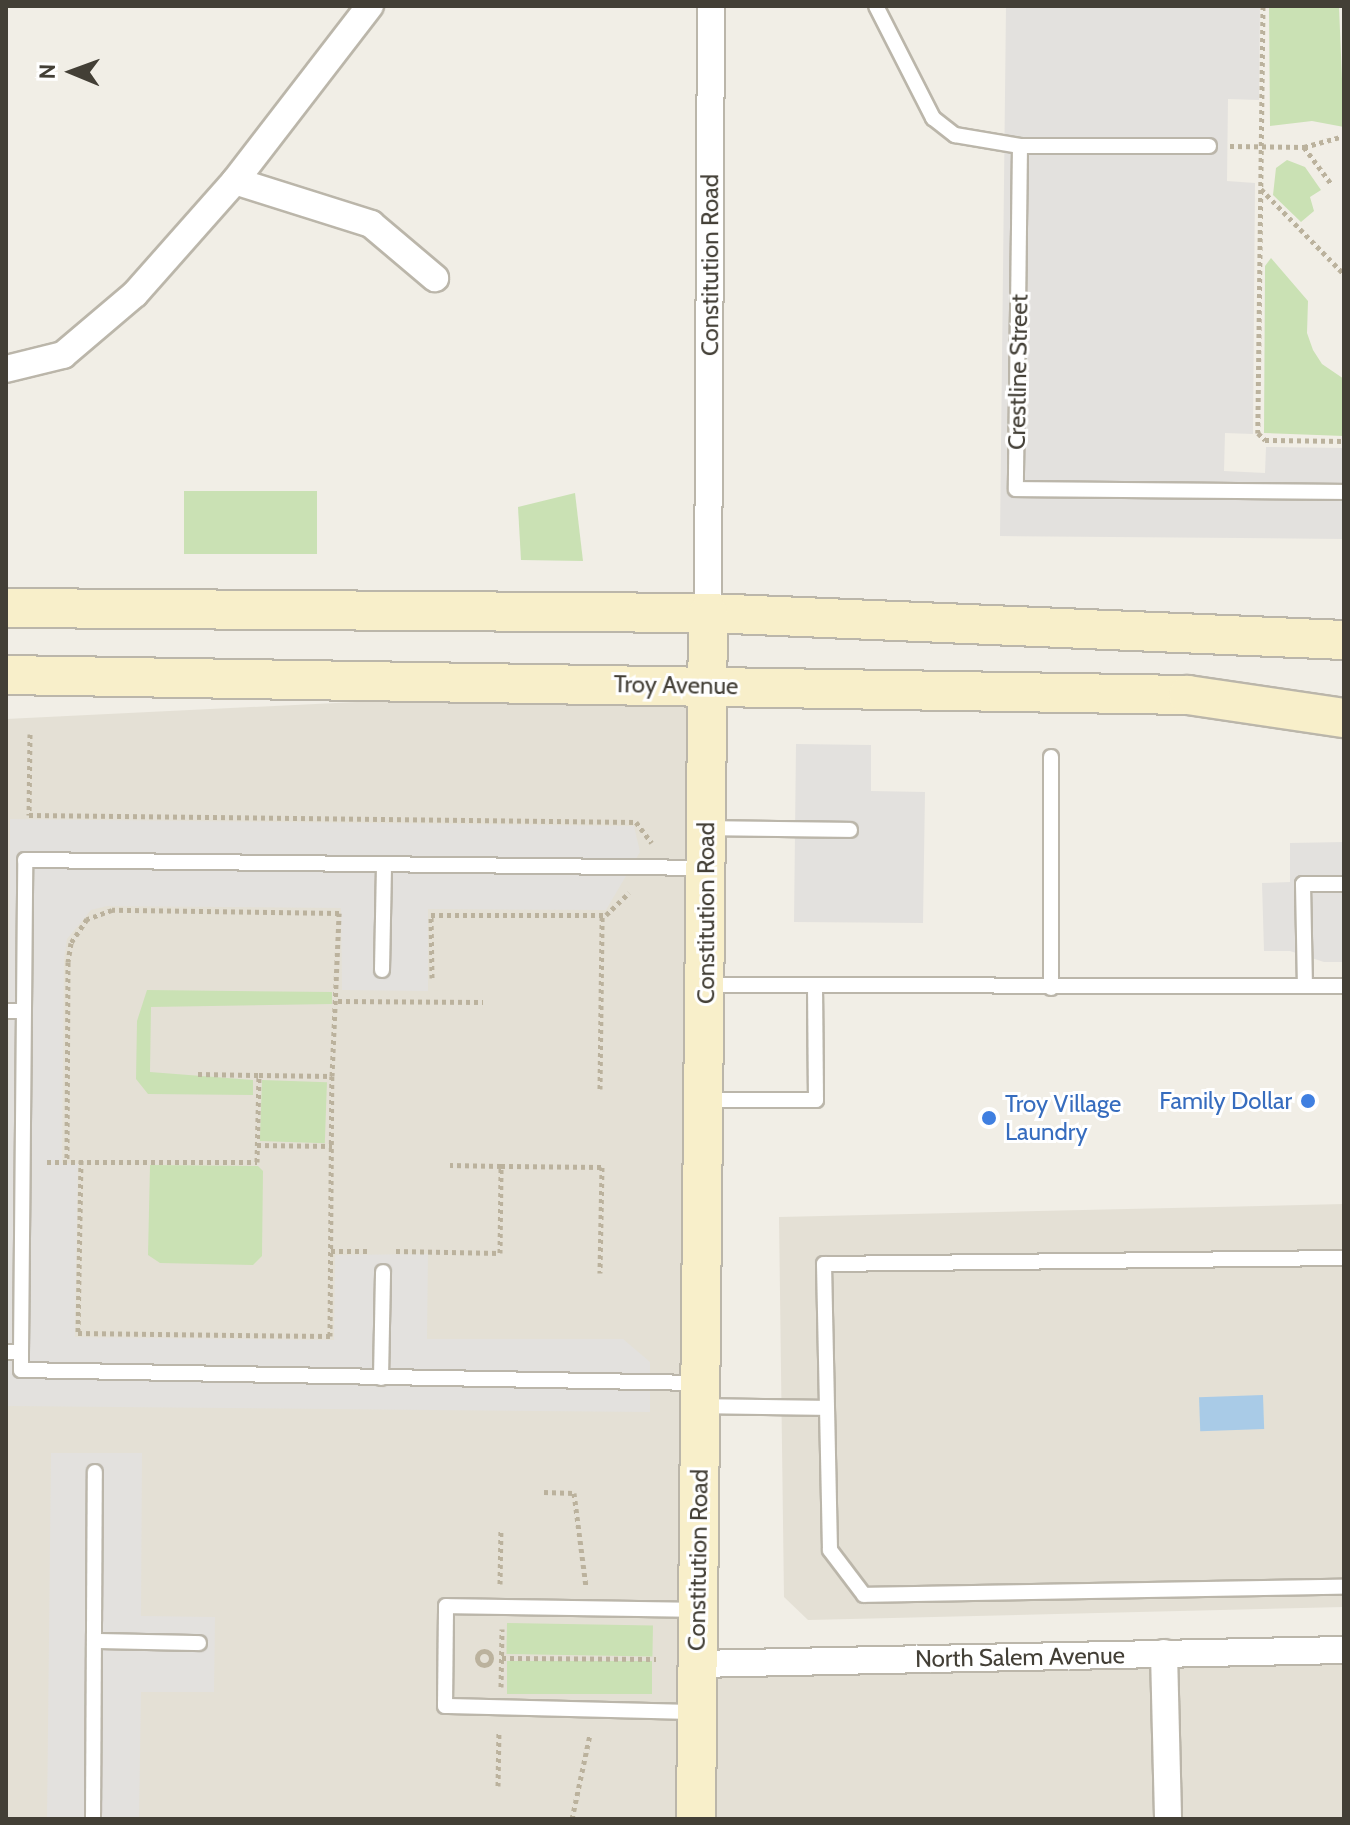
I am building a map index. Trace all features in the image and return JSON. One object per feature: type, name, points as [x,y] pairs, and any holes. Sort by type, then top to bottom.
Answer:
[{"type":"main road","points":[[6,608],[708,613],[1231,631],[1344,640]]},
{"type":"main road","name":"Constitution Road","points":[[696,1819],[708,613]]},
{"type":"main road","name":"Troy Avenue","points":[[6,675],[1188,695],[1344,718]]},
{"type":"street","points":[[6,369],[63,355],[135,294],[235,181],[370,6]]},
{"type":"street","name":"Constitution Road","points":[[708,613],[711,6]]},
{"type":"street","points":[[235,181],[371,224],[435,278]]},
{"type":"street","name":"North Salem Avenue","points":[[697,1664],[1344,1650]]},
{"type":"street","points":[[1164,1653],[1168,1819]]},
{"type":"lane","points":[[876,6],[933,118],[955,135],[1020,146],[1209,146]]},
{"type":"lane","name":"Crestline Street","points":[[1020,146],[1016,489],[1344,492]]},
{"type":"lane","points":[[1051,757],[1051,988]]},
{"type":"lane","points":[[706,828],[850,830]]},
{"type":"lane","points":[[706,868],[25,860],[14,1352],[21,1370],[610,1382],[826,1408]]},
{"type":"lane","points":[[382,970],[384,864]]},
{"type":"lane","points":[[1305,986],[1303,884],[1344,884]]},
{"type":"lane","points":[[705,985],[1051,988],[1344,986]]},
{"type":"lane","points":[[705,1100],[816,1100],[815,986]]},
{"type":"lane","points":[[6,1011],[23,1011]]},
{"type":"lane","points":[[1344,1258],[824,1264],[830,1550],[864,1595],[1344,1587]]},
{"type":"lane","points":[[381,1378],[383,1272]]},
{"type":"lane","points":[[93,1819],[95,1472]]},
{"type":"lane","points":[[696,1712],[445,1706],[445,1632],[446,1606],[698,1610]]},
{"type":"lane","points":[[94,1641],[199,1643]]},
{"type":"path","points":[[1263,6],[1258,433],[1265,440],[1344,441]]},
{"type":"path","points":[[1209,146],[1304,147],[1326,137],[1344,136]]},
{"type":"path","points":[[1304,147],[1332,185]]},
{"type":"path","points":[[1261,189],[1344,274]]},
{"type":"path","points":[[30,734],[29,815],[636,822],[647,840],[661,845]]},
{"type":"path","points":[[600,1089],[602,915],[622,895],[641,893]]},
{"type":"path","points":[[81,1160],[78,1333],[330,1336],[333,1009],[338,1001],[339,913],[112,910],[87,919],[71,943],[68,962],[67,1160],[81,1160],[257,1162],[259,1075]]},
{"type":"path","points":[[432,978],[431,915],[602,915]]},
{"type":"path","points":[[338,1001],[483,1002]]},
{"type":"path","points":[[198,1074],[332,1076]]},
{"type":"path","points":[[257,1145],[332,1146]]},
{"type":"path","points":[[450,1165],[602,1167],[600,1273]]},
{"type":"path","points":[[393,1251],[500,1253],[501,1166]]},
{"type":"path","points":[[331,1251],[377,1251]]},
{"type":"path","points":[[544,1492],[574,1493],[588,1608]]},
{"type":"path","points":[[498,1786],[502,1658],[499,1625],[501,1529]]},
{"type":"path","points":[[487,1625],[499,1625]]},
{"type":"path","points":[[502,1658],[656,1659]]},
{"type":"path","points":[[486,1691],[499,1691]]},
{"type":"path","points":[[572,1819],[595,1709]]},
{"type":"shaded area","points":[[1006,6],[1260,6],[1259,100],[1228,99],[1227,181],[1255,183],[1253,434],[1225,433],[1224,471],[1265,473],[1266,447],[1344,448],[1344,539],[1000,536]]},
{"type":"shaded area","points":[[707,685],[697,1664],[1344,1650],[1344,1819],[6,1819],[6,719]]},
{"type":"shaded area","points":[[796,744],[871,745],[871,791],[925,792],[923,923],[794,922]]},
{"type":"shaded area","points":[[10,819],[634,826],[640,852],[606,910],[428,909],[428,991],[342,990],[341,908],[107,906],[91,910],[67,939],[64,961],[62,1163],[78,1164],[75,1337],[334,1340],[335,1255],[428,1254],[427,1339],[623,1339],[650,1362],[650,1412],[6,1406]]},
{"type":"shaded area","points":[[1344,842],[1344,962],[1324,962],[1290,951],[1264,951],[1262,883],[1290,882],[1290,843]]},
{"type":"shaded area","points":[[1344,1204],[1344,1607],[808,1620],[784,1597],[779,1217]]},
{"type":"shaded area","points":[[51,1453],[142,1453],[141,1616],[215,1617],[214,1692],[141,1692],[139,1819],[47,1819]]},
{"type":"green space","points":[[1269,7],[1339,7],[1344,127],[1312,121],[1270,126]]},
{"type":"green space","points":[[1287,160],[1305,167],[1321,190],[1310,197],[1314,211],[1301,222],[1273,195],[1276,168]]},
{"type":"green space","points":[[1271,258],[1308,301],[1307,333],[1313,350],[1322,364],[1344,379],[1344,436],[1264,433],[1265,266]]},
{"type":"green space","points":[[184,491],[317,491],[317,554],[184,554]]},
{"type":"green space","points":[[575,493],[583,561],[521,560],[518,507]]},
{"type":"green space","points":[[147,990],[332,992],[332,1004],[151,1007],[150,1072],[253,1080],[253,1095],[148,1094],[136,1079],[137,1021]]},
{"type":"green space","points":[[262,1080],[327,1082],[325,1143],[260,1141]]},
{"type":"green space","points":[[150,1165],[258,1166],[263,1171],[262,1256],[253,1265],[160,1263],[148,1255]]},
{"type":"green space","points":[[507,1623],[653,1626],[652,1657],[506,1654]]},
{"type":"green space","points":[[507,1661],[652,1661],[652,1694],[507,1694]]},
{"type":"water","points":[[1263,1395],[1264,1429],[1200,1431],[1199,1397]]},
{"type":"place","name":"Family Dollar","points":[[1308,1101]]},
{"type":"place","name":"Troy Village Laundry","points":[[989,1118]]}]
